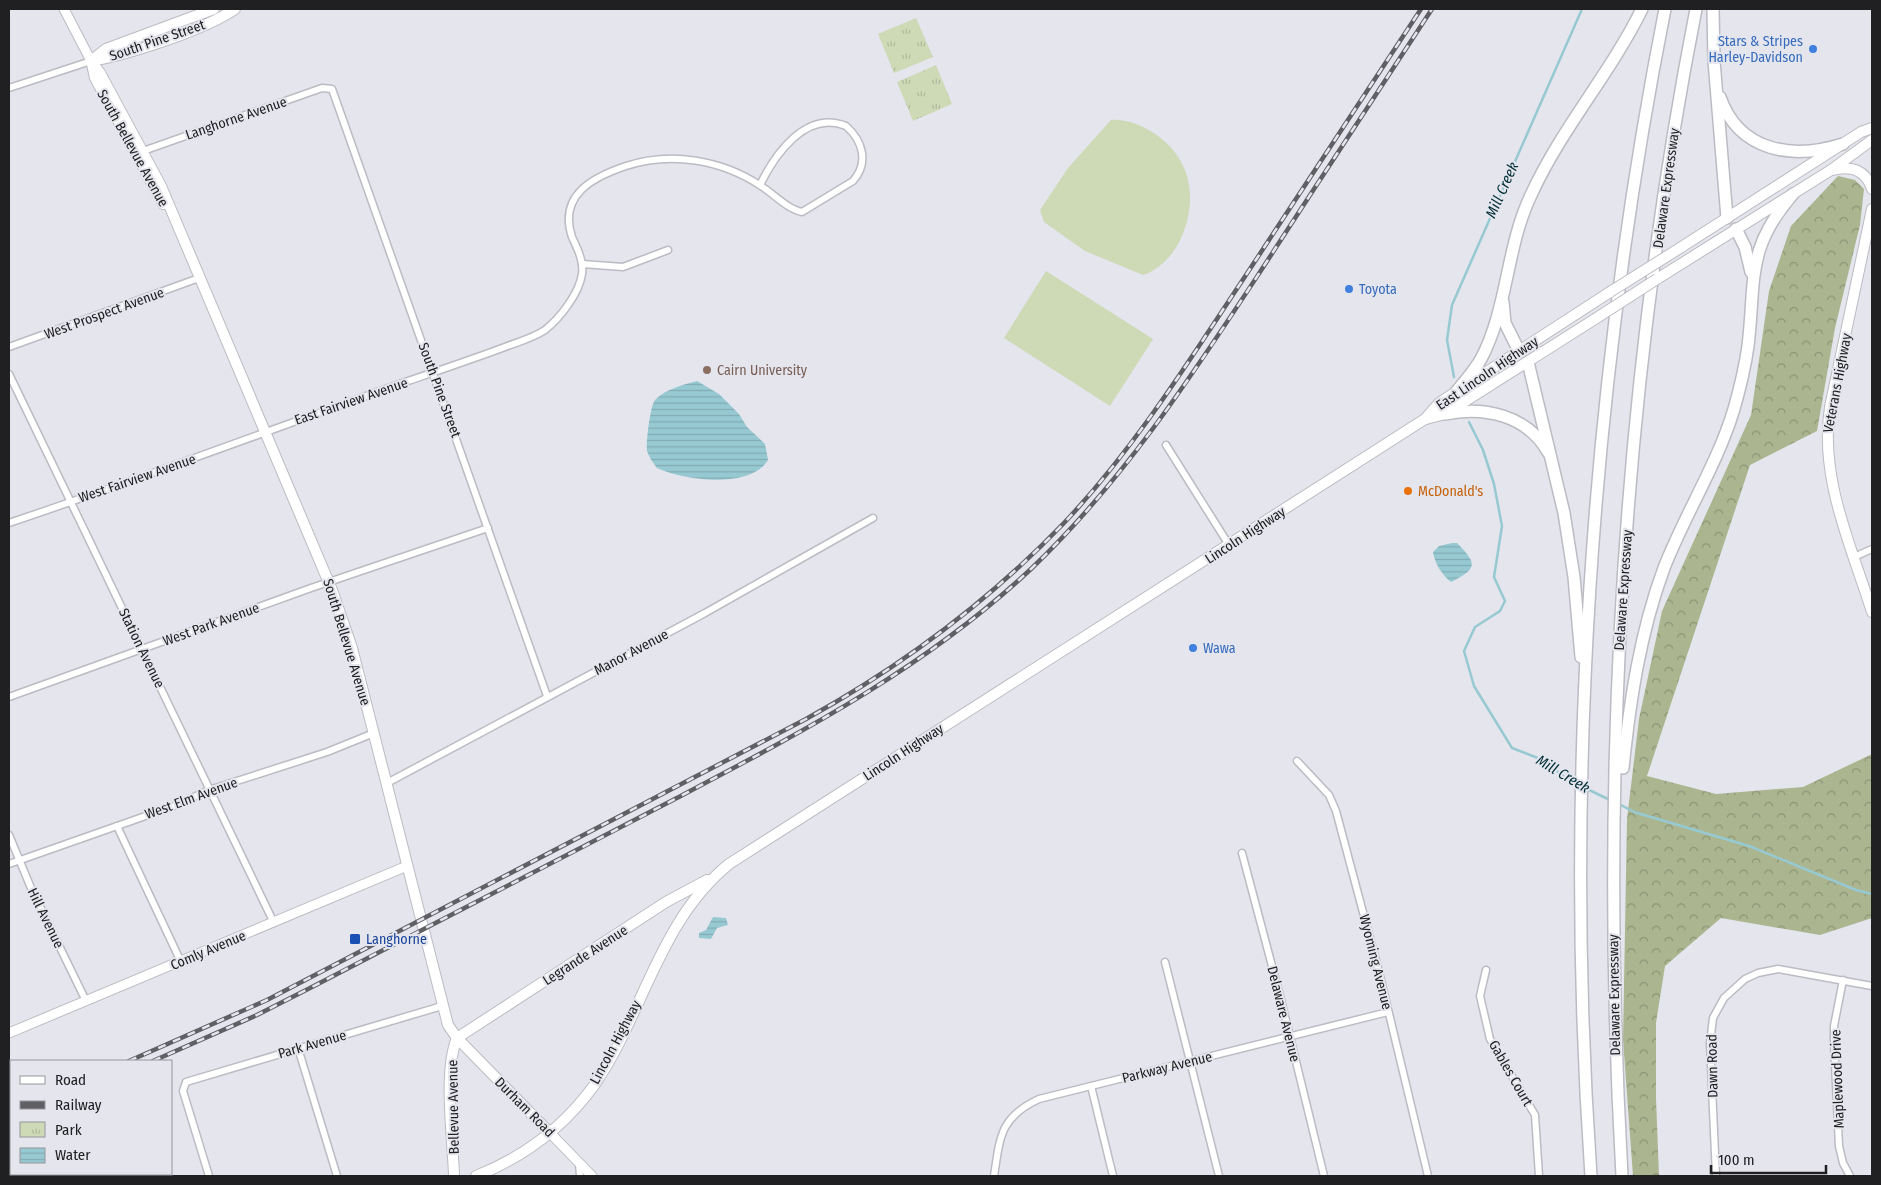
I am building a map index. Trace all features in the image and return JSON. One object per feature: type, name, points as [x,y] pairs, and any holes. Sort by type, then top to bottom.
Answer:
[{"type":"highway","points":[[1456,392],[1481,359],[1502,293],[1517,229],[1538,178],[1622,47],[1642,9]]},
{"type":"highway","points":[[1591,1176],[1583,980],[1582,796],[1584,706],[1596,519],[1613,348],[1645,121],[1665,9]]},
{"type":"highway","name":"Delaware Expressway","points":[[1622,1176],[1614,998],[1614,844],[1618,790],[1620,620],[1638,402],[1665,190],[1696,9]]},
{"type":"highway","points":[[1713,9],[1716,87],[1727,218]]},
{"type":"highway","points":[[1716,87],[1726,110],[1736,126],[1762,145],[1784,151],[1801,152],[1818,151],[1843,144]]},
{"type":"highway","points":[[1618,790],[1631,695],[1646,625],[1665,567],[1713,466],[1734,409],[1748,346],[1752,281],[1758,253],[1768,228],[1793,194]]},
{"type":"highway","points":[[1736,229],[1748,255],[1752,281]]},
{"type":"highway","points":[[1502,293],[1505,323],[1518,351]]},
{"type":"highway","points":[[1528,362],[1564,513],[1574,577],[1584,706]]},
{"type":"highway","points":[[1445,414],[1477,410],[1506,416],[1532,432],[1552,460]]},
{"type":"main road","name":"South Pine Street","points":[[91,61],[106,49],[214,9]]},
{"type":"main road","name":"South Pine Street","points":[[91,61],[111,58],[207,24],[234,9]]},
{"type":"main road","name":"South Bellevue Avenue","points":[[91,61],[100,73],[161,186],[329,582],[352,648],[442,1006],[448,1025],[457,1038]]},
{"type":"main road","name":"South Bellevue Avenue","points":[[91,61],[95,78],[180,232]]},
{"type":"main road","name":"East Lincoln Highway","points":[[1425,419],[1439,403],[1518,351],[1843,144],[1872,128]]},
{"type":"main road","name":"East Lincoln Highway","points":[[1425,419],[1445,414],[1831,170],[1872,140]]},
{"type":"main road","points":[[1831,170],[1846,168],[1858,170],[1868,179],[1872,189]]},
{"type":"main road","name":"Veterans Highway","points":[[1872,209],[1830,406],[1826,436],[1831,481],[1872,612]]},
{"type":"main road","points":[[1727,218],[1736,229]]},
{"type":"main road","points":[[1518,351],[1528,362]]},
{"type":"main road","name":"Lincoln Highway","points":[[476,1176],[511,1160],[550,1133],[577,1106],[595,1083],[612,1055],[672,931],[692,900],[715,876],[757,845],[1425,419]]},
{"type":"main road","name":"Legrande Avenue","points":[[457,1038],[666,902],[715,876]]},
{"type":"main road","name":"Durham Road","points":[[457,1038],[550,1133]]},
{"type":"main road","name":"Bellevue Avenue","points":[[454,1176],[450,1071],[452,1054],[457,1038]]},
{"type":"street","name":"South Bellevue Avenue","points":[[64,9],[91,61]]},
{"type":"street","points":[[9,88],[91,61]]},
{"type":"street","name":"Langhorne Avenue","points":[[143,151],[329,87]]},
{"type":"street","name":"South Pine Street","points":[[329,87],[335,94],[547,696]]},
{"type":"street","points":[[668,250],[623,267],[582,264],[569,226],[569,215],[576,195],[589,182],[629,165],[675,158],[717,165],[740,174],[760,185],[798,212],[805,210],[853,180],[860,173],[863,156],[857,138],[846,126],[830,122],[795,136],[785,144],[774,159],[760,185]]},
{"type":"street","name":"East Fairview Avenue","points":[[264,432],[434,373],[541,332],[567,305],[579,285],[582,264]]},
{"type":"street","name":"West Prospect Avenue","points":[[9,347],[199,278]]},
{"type":"street","name":"Station Avenue","points":[[9,374],[274,923]]},
{"type":"street","name":"West Fairview Avenue","points":[[9,523],[264,432]]},
{"type":"street","points":[[1166,444],[1229,545]]},
{"type":"street","name":"Manor Avenue","points":[[387,783],[705,613],[873,518]]},
{"type":"street","name":"West Park Avenue","points":[[9,697],[329,582],[488,528]]},
{"type":"street","points":[[1854,557],[1872,549]]},
{"type":"street","name":"West Elm Avenue","points":[[9,864],[174,806],[209,790],[336,748],[374,733]]},
{"type":"street","name":"Wyoming Avenue","points":[[1296,761],[1329,795],[1333,803],[1388,1012],[1428,1176]]},
{"type":"street","points":[[117,826],[181,962]]},
{"type":"street","name":"Hill Avenue","points":[[9,835],[86,1001]]},
{"type":"street","name":"Delaware Avenue","points":[[1242,853],[1324,1176]]},
{"type":"street","name":"Comly Avenue","points":[[9,1033],[407,866]]},
{"type":"street","points":[[1165,962],[1219,1176]]},
{"type":"street","name":"Gables Court","points":[[1486,970],[1480,996],[1490,1039],[1535,1115],[1539,1176]]},
{"type":"street","name":"Dawn Road","points":[[1716,1176],[1710,1043],[1711,1026],[1719,1006],[1739,983],[1767,971],[1786,970],[1872,986]]},
{"type":"street","name":"Maplewood Drive","points":[[1843,980],[1834,1026],[1834,1043],[1839,1146],[1850,1176]]},
{"type":"street","name":"Park Avenue","points":[[209,1176],[184,1086],[189,1081],[442,1006]]},
{"type":"street","name":"Parkway Avenue","points":[[994,1176],[1000,1136],[1012,1116],[1024,1106],[1039,1099],[1388,1012]]},
{"type":"street","points":[[298,1048],[337,1176]]},
{"type":"street","points":[[1091,1086],[1113,1176]]},
{"type":"street","name":"Durham Road","points":[[550,1133],[592,1176]]},
{"type":"street","points":[[579,1163],[580,1176]]},
{"type":"green space","points":[[916,18],[933,57],[894,73],[878,34]]},
{"type":"green space","points":[[936,65],[952,104],[913,121],[897,82]]},
{"type":"green space","points":[[1111,120],[1133,123],[1160,137],[1180,161],[1190,189],[1187,220],[1179,242],[1161,265],[1143,275],[1085,251],[1044,222],[1040,210],[1068,168]]},
{"type":"green space","points":[[1838,176],[1855,180],[1864,189],[1860,225],[1835,328],[1817,431],[1750,465],[1647,776],[1716,794],[1803,787],[1872,754],[1872,918],[1820,935],[1721,918],[1665,966],[1656,1023],[1659,1176],[1633,1176],[1623,1040],[1627,819],[1639,719],[1662,611],[1751,415],[1769,291],[1791,226]]},
{"type":"green space","points":[[1046,271],[1153,339],[1110,406],[1004,338]]},
{"type":"water","points":[[697,381],[719,394],[739,414],[747,427],[765,444],[768,460],[759,469],[733,479],[716,480],[669,473],[657,468],[654,464],[647,451],[647,447],[650,417],[655,400],[669,390]]},
{"type":"water","points":[[1457,543],[1464,550],[1472,566],[1466,574],[1451,582],[1439,569],[1433,552],[1439,546]]},
{"type":"water","points":[[713,917],[726,918],[728,925],[717,928],[711,939],[699,938],[699,933],[706,930]]},
{"type":"waterway","name":"Mill Creek","points":[[1454,377],[1447,340],[1452,305],[1582,9]]},
{"type":"waterway","name":"Mill Creek","points":[[1469,422],[1483,450],[1494,484],[1502,526],[1494,577],[1505,601],[1500,611],[1475,627],[1464,651],[1474,686],[1512,748],[1543,760],[1568,780],[1578,785]]},
{"type":"waterway","name":"Mill Creek","points":[[1585,788],[1612,801]]},
{"type":"waterway","name":"Mill Creek","points":[[1619,804],[1634,812],[1749,846],[1856,890],[1872,894]]},
{"type":"railway","points":[[131,1060],[267,1000],[806,719],[842,699],[910,655],[974,606],[1005,580],[1064,523],[1136,436],[1201,344],[1421,9]]},
{"type":"railway","points":[[155,1060],[257,1015],[768,750],[905,668],[991,604],[1032,568],[1065,535],[1126,464],[1154,427],[1234,311],[1432,9]]},
{"type":"place","name":"Stars & Stripes Harley-Davidson","points":[[1813,49]]},
{"type":"place","name":"Toyota","points":[[1349,289]]},
{"type":"place","name":"Cairn University","points":[[707,370]]},
{"type":"place","name":"McDonald's","points":[[1408,491]]},
{"type":"place","name":"Wawa","points":[[1193,648]]},
{"type":"place","name":"Langhorne","points":[[355,939]]}]
